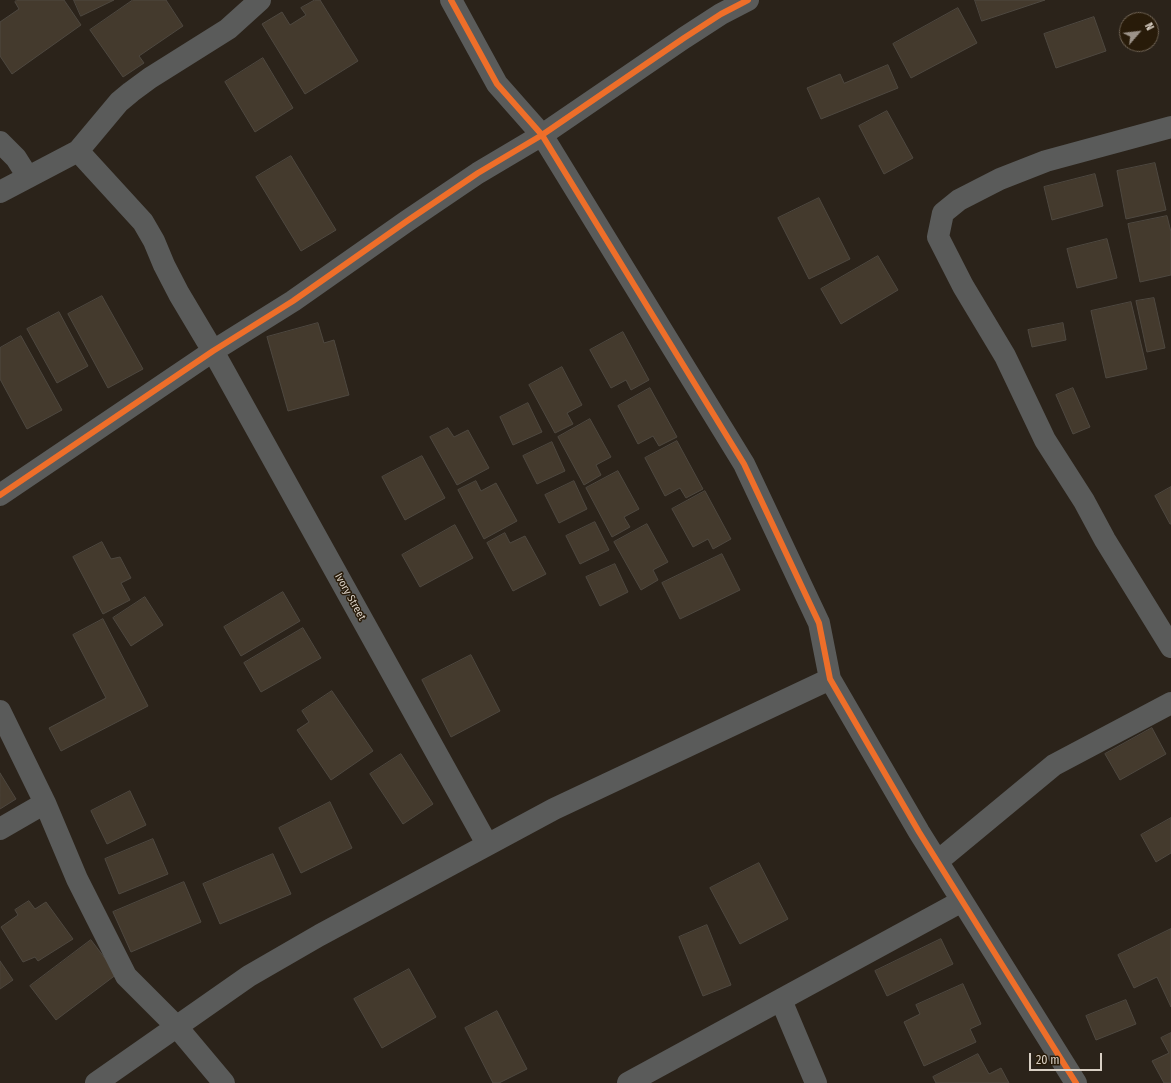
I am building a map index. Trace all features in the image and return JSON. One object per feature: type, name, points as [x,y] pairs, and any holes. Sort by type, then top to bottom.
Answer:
[{"type":"street","points":[[0,192],[78,151],[119,102],[131,92],[150,78],[228,29],[260,0]]},
{"type":"street","points":[[451,0],[498,84],[542,135],[744,464],[819,623],[830,679],[919,832],[1076,1083]]},
{"type":"street","points":[[0,495],[214,351],[293,301],[478,173],[542,135],[720,14],[748,0]]},
{"type":"street","points":[[1171,127],[1046,161],[1000,179],[959,200],[943,213],[938,237],[963,286],[1005,356],[1045,440],[1084,501],[1105,540],[1171,647]]},
{"type":"street","points":[[0,142],[16,158],[28,177]]},
{"type":"street","name":"Ivory Street","points":[[78,151],[143,222],[154,241],[164,266],[179,294],[214,351],[487,844]]},
{"type":"street","points":[[96,1083],[249,976],[487,844],[554,809],[830,679]]},
{"type":"street","points":[[938,861],[1054,765],[1171,703]]},
{"type":"street","points":[[0,711],[45,803],[77,879],[126,976],[178,1027],[224,1083]]},
{"type":"street","points":[[0,829],[45,803]]},
{"type":"street","points":[[628,1083],[962,901]]},
{"type":"street","points":[[781,1000],[816,1083]]},
{"type":"building","points":[[17,0],[64,0],[81,25],[12,74],[0,56],[0,22],[19,9],[15,2]]},
{"type":"building","points":[[74,0],[114,0],[81,16]]},
{"type":"building","points":[[133,0],[166,0],[183,26],[139,56],[144,63],[123,77],[90,30]]},
{"type":"building","points":[[315,0],[320,0],[358,61],[305,94],[262,24],[282,12],[290,25],[306,15],[301,8]]},
{"type":"building","points":[[975,0],[1045,0],[982,21]]},
{"type":"building","points":[[958,8],[977,43],[911,78],[893,44]]},
{"type":"building","points":[[1094,17],[1106,51],[1056,68],[1044,34]]},
{"type":"building","points":[[263,58],[293,108],[255,132],[225,82]]},
{"type":"building","points":[[888,65],[898,88],[821,119],[807,88],[840,74],[844,83]]},
{"type":"building","points":[[887,111],[913,158],[884,174],[859,126]]},
{"type":"building","points":[[291,156],[336,230],[301,251],[256,177]]},
{"type":"building","points":[[1155,163],[1166,210],[1126,219],[1117,171]]},
{"type":"building","points":[[1095,174],[1103,206],[1052,220],[1044,187]]},
{"type":"building","points":[[819,198],[850,259],[809,279],[778,218]]},
{"type":"building","points":[[1167,216],[1171,232],[1171,275],[1140,282],[1128,224]]},
{"type":"building","points":[[1107,239],[1117,278],[1077,288],[1067,249]]},
{"type":"building","points":[[878,256],[898,290],[841,324],[821,289]]},
{"type":"building","points":[[102,296],[143,369],[108,388],[68,314]]},
{"type":"building","points":[[1154,298],[1165,348],[1147,352],[1136,301]]},
{"type":"building","points":[[1131,302],[1147,369],[1106,378],[1091,311]]},
{"type":"building","points":[[59,312],[88,366],[57,383],[27,329]]},
{"type":"building","points":[[318,323],[324,343],[334,340],[349,395],[288,411],[267,337]]},
{"type":"building","points":[[1063,323],[1066,340],[1032,347],[1028,330]]},
{"type":"building","points":[[623,332],[649,380],[631,390],[626,380],[611,388],[590,350]]},
{"type":"building","points":[[21,336],[62,410],[27,429],[0,379],[0,348]]},
{"type":"building","points":[[562,367],[582,405],[567,413],[573,424],[555,433],[529,385]]},
{"type":"building","points":[[650,388],[677,437],[659,446],[653,436],[638,444],[618,406]]},
{"type":"building","points":[[1073,388],[1090,427],[1073,434],[1056,395]]},
{"type":"building","points":[[528,403],[542,432],[513,445],[500,417]]},
{"type":"building","points":[[590,419],[611,457],[596,465],[601,475],[584,485],[558,437]]},
{"type":"building","points":[[448,428],[454,437],[468,430],[489,468],[457,485],[430,437]]},
{"type":"building","points":[[677,441],[703,489],[686,498],[680,488],[665,496],[645,458]]},
{"type":"building","points":[[552,442],[565,471],[537,484],[523,456]]},
{"type":"building","points":[[422,456],[445,498],[405,520],[382,477]]},
{"type":"building","points":[[618,471],[639,509],[624,517],[630,527],[612,537],[586,488]]},
{"type":"building","points":[[476,481],[481,491],[496,483],[517,521],[484,539],[458,490]]},
{"type":"building","points":[[574,481],[587,509],[559,523],[545,495]]},
{"type":"building","points":[[1171,487],[1171,524],[1170,524],[1155,496]]},
{"type":"building","points":[[705,491],[731,539],[713,549],[708,539],[693,547],[672,509]]},
{"type":"building","points":[[595,522],[609,550],[580,564],[566,536]]},
{"type":"building","points":[[647,524],[668,562],[653,570],[658,580],[641,590],[614,542]]},
{"type":"building","points":[[455,525],[473,558],[420,587],[402,555]]},
{"type":"building","points":[[505,533],[510,543],[525,536],[546,574],[513,591],[487,543]]},
{"type":"building","points":[[102,542],[111,559],[120,557],[131,578],[121,583],[130,600],[103,614],[73,557]]},
{"type":"building","points":[[722,554],[740,590],[680,619],[662,583]]},
{"type":"building","points":[[615,564],[628,592],[600,606],[586,577]]},
{"type":"building","points":[[283,592],[300,621],[241,656],[224,627]]},
{"type":"building","points":[[145,597],[163,625],[131,646],[113,618]]},
{"type":"building","points":[[103,619],[148,706],[61,751],[49,728],[106,698],[73,635]]},
{"type":"building","points":[[303,628],[321,658],[261,692],[244,663]]},
{"type":"building","points":[[471,655],[500,711],[451,737],[422,680]]},
{"type":"building","points":[[332,691],[373,751],[331,780],[297,730],[309,722],[302,711]]},
{"type":"building","points":[[1152,728],[1166,754],[1120,780],[1105,754]]},
{"type":"building","points":[[401,754],[433,804],[403,824],[370,774]]},
{"type":"building","points":[[0,773],[16,799],[0,809]]},
{"type":"building","points":[[130,791],[146,825],[107,844],[91,811]]},
{"type":"building","points":[[330,802],[352,848],[301,873],[279,828]]},
{"type":"building","points":[[1171,818],[1171,853],[1156,862],[1141,835]]},
{"type":"building","points":[[153,839],[168,874],[119,894],[105,859]]},
{"type":"building","points":[[273,854],[291,894],[220,924],[203,884]]},
{"type":"building","points":[[759,863],[788,919],[740,944],[710,888]]},
{"type":"building","points":[[184,882],[201,922],[131,952],[113,912]]},
{"type":"building","points":[[29,901],[35,909],[46,902],[73,939],[38,961],[35,957],[23,962],[1,927],[18,915],[15,910]]},
{"type":"building","points":[[707,925],[731,985],[703,996],[679,937]]},
{"type":"building","points":[[1171,929],[1171,1007],[1157,977],[1134,988],[1118,955]]},
{"type":"building","points":[[941,939],[953,964],[887,996],[875,971]]},
{"type":"building","points":[[91,940],[117,974],[56,1020],[30,986]]},
{"type":"building","points":[[0,961],[13,980],[0,989]]},
{"type":"building","points":[[409,969],[436,1017],[382,1048],[354,999]]},
{"type":"building","points":[[963,984],[981,1024],[970,1029],[976,1042],[924,1066],[904,1022],[920,1014],[916,1005]]},
{"type":"building","points":[[1126,1000],[1136,1024],[1096,1040],[1086,1016]]},
{"type":"building","points":[[497,1011],[527,1069],[499,1083],[493,1083],[465,1028]]},
{"type":"building","points":[[1171,1033],[1171,1083],[1164,1083],[1152,1061],[1169,1053],[1161,1038]]},
{"type":"building","points":[[978,1054],[989,1074],[1001,1068],[1009,1083],[936,1083],[933,1077]]},
{"type":"cycle path","points":[[451,0],[497,84],[542,135],[744,464],[819,623],[830,679],[919,832],[1076,1083]]},
{"type":"cycle path","points":[[0,495],[213,351],[293,301],[478,173],[542,135],[721,14],[748,0]]}]
